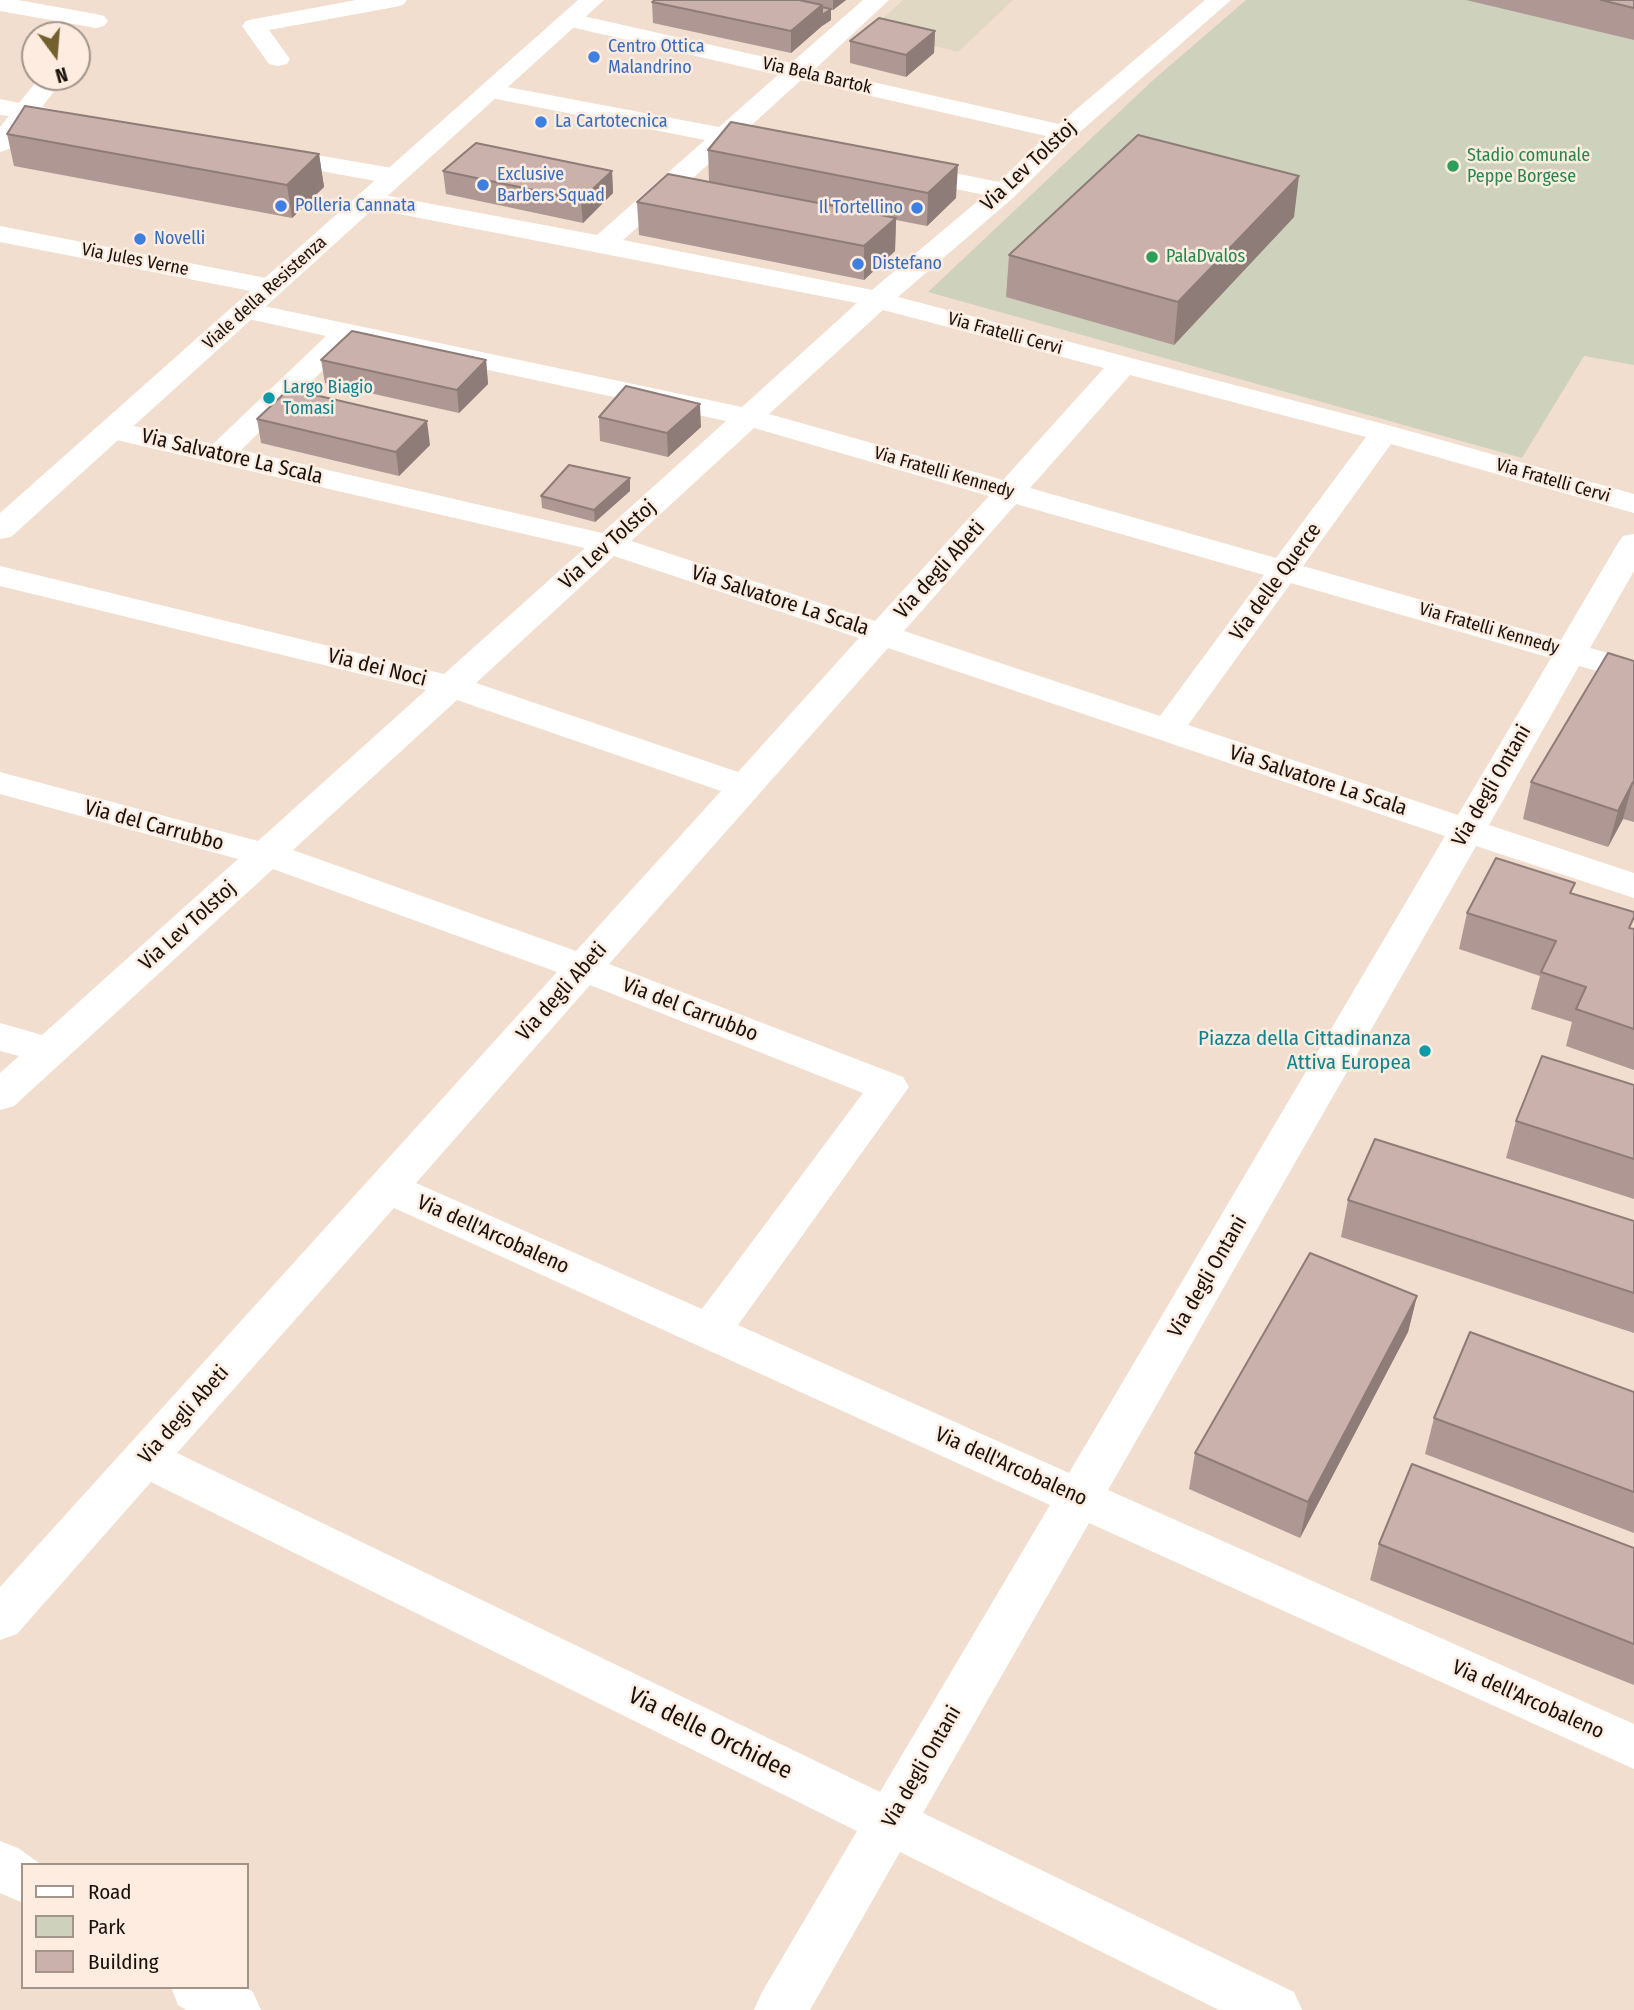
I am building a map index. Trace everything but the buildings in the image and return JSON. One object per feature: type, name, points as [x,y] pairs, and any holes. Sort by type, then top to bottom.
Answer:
[{"type":"street","points":[[0,4],[90,29],[113,0]]},
{"type":"street","points":[[278,59],[254,26],[395,0]]},
{"type":"street","name":"Viale della Resistenza","points":[[0,530],[368,201],[392,176],[592,0]]},
{"type":"street","points":[[603,244],[794,71],[877,0]]},
{"type":"street","name":"Via Lev Tolstoj","points":[[0,1096],[877,300],[1005,191],[1065,133],[1219,0]]},
{"type":"street","name":"Via Bela Bartok","points":[[570,20],[1065,133]]},
{"type":"street","points":[[0,144],[41,91]]},
{"type":"street","points":[[491,91],[790,149]]},
{"type":"street","points":[[0,107],[94,123]]},
{"type":"street","points":[[243,150],[392,176]]},
{"type":"street","points":[[884,167],[1005,191]]},
{"type":"street","name":"Via Fratelli Cervi","points":[[368,201],[835,289],[1384,433],[1634,504]]},
{"type":"street","name":"Via Jules Verne","points":[[0,234],[271,287]]},
{"type":"street","name":"Via Fratelli Kennedy","points":[[245,310],[748,416],[1634,671]]},
{"type":"street","points":[[219,455],[297,395],[346,332]]},
{"type":"street","name":"Via degli Abeti","points":[[0,1620],[1123,365]]},
{"type":"street","name":"Via Salvatore La Scala","points":[[112,430],[610,544],[1634,886]]},
{"type":"street","name":"Via delle Querce","points":[[1167,730],[1384,433]]},
{"type":"street","name":"Via degli Ontani","points":[[781,2010],[1634,543]]},
{"type":"street","name":"Via dei Noci","points":[[0,576],[452,686],[745,787]]},
{"type":"street","name":"Via del Carrubbo","points":[[0,783],[300,864],[583,968],[889,1087],[709,1332]]},
{"type":"street","points":[[0,1037],[49,1051]]},
{"type":"street","name":"Via dell'Arcobaleno","points":[[387,1187],[1634,1747]]},
{"type":"street","name":"Via delle Orchidee","points":[[145,1458],[1275,2010]]},
{"type":"street","points":[[0,1865],[21,1878]]},
{"type":"street","points":[[200,1989],[234,2010]]},
{"type":"shaded area","points":[[903,0],[1013,0],[958,52],[870,30]]},
{"type":"green space","points":[[1246,0],[1634,0],[1634,365],[1584,356],[1522,458],[928,292],[1151,82]]},
{"type":"place","name":"Centro Ottica Malandrino","points":[[594,57]]},
{"type":"place","name":"La Cartotecnica","points":[[541,122]]},
{"type":"place","name":"Stadio comunale Peppe Borgese","points":[[1453,166]]},
{"type":"place","name":"Exclusive Barbers Squad","points":[[483,185]]},
{"type":"place","name":"Polleria Cannata","points":[[281,206]]},
{"type":"place","name":"Il Tortellino","points":[[917,208]]},
{"type":"place","name":"Novelli","points":[[140,239]]},
{"type":"place","name":"PalaDvalos","points":[[1152,257]]},
{"type":"place","name":"Distefano","points":[[858,264]]},
{"type":"place","name":"Largo Biagio Tomasi","points":[[269,398]]},
{"type":"place","name":"Piazza della Cittadinanza Attiva Europea","points":[[1425,1051]]}]
